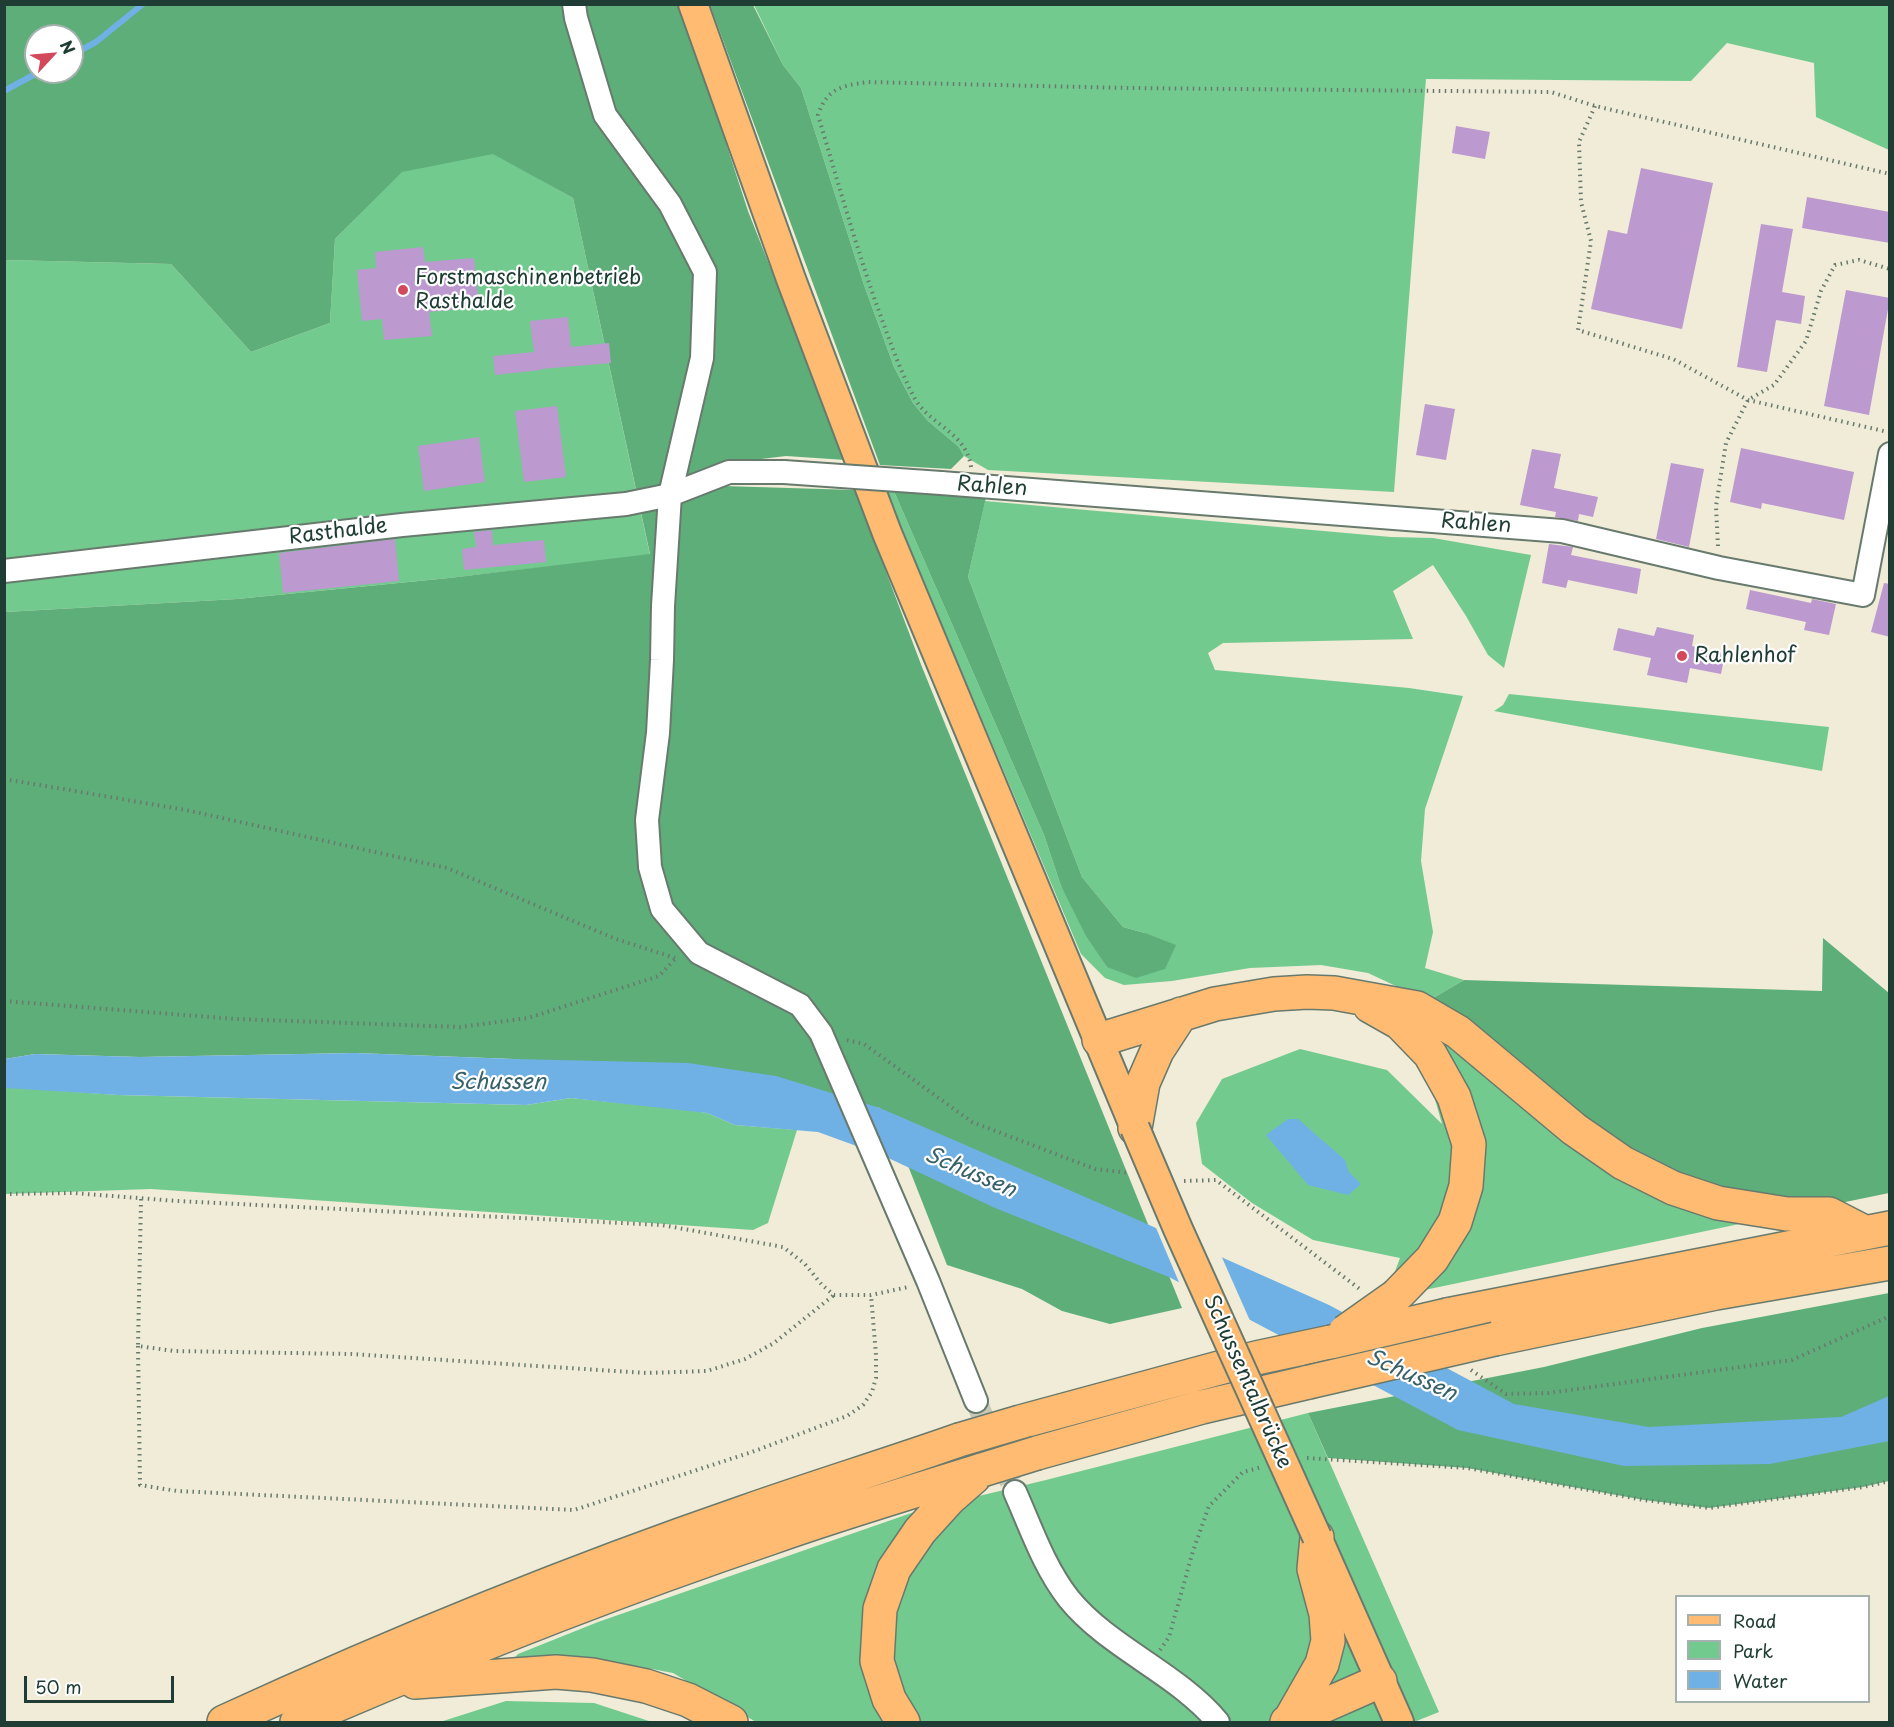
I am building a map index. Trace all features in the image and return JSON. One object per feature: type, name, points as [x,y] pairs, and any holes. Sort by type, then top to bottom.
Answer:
[{"type":"highway","points":[[1099,1040],[1237,999],[1274,994],[1317,992],[1417,1008],[1458,1032],[1574,1129],[1623,1163],[1673,1188],[1718,1203],[1787,1214],[1829,1214],[1877,1230]]},
{"type":"highway","points":[[1331,1342],[1381,1295],[1432,1260],[1455,1222],[1466,1186],[1469,1144],[1454,1097],[1430,1054],[1400,1023],[1355,998]]},
{"type":"highway","points":[[1135,1128],[1143,1083],[1157,1051],[1181,1014]]},
{"type":"highway","points":[[430,1661],[541,1587],[733,1516],[959,1440],[1256,1358],[1447,1315],[1877,1230]]},
{"type":"highway","points":[[297,1722],[388,1668],[430,1661],[770,1538],[1037,1453],[1202,1407],[1495,1340],[1716,1293],[1890,1263]]},
{"type":"highway","points":[[903,1722],[889,1699],[877,1660],[880,1610],[894,1569],[920,1531],[950,1498],[982,1470]]},
{"type":"highway","points":[[1288,1721],[1322,1664],[1328,1641],[1326,1614],[1314,1569],[1317,1537]]},
{"type":"highway","points":[[224,1722],[290,1692],[388,1668],[430,1661],[592,1675],[646,1686],[688,1700],[731,1722]]},
{"type":"highway","points":[[1288,1721],[1380,1681]]},
{"type":"main road","name":"Schussentalbrücke","points":[[693,4],[791,279],[887,533],[1135,1128],[1399,1722]]},
{"type":"street","points":[[574,4],[576,18],[605,115],[670,204],[705,272],[702,358],[670,495],[658,733],[647,820],[650,867],[662,909],[699,953],[800,1005],[825,1041],[928,1281],[976,1401]]},
{"type":"street","name":"Rahlen","points":[[783,472],[1562,531],[1719,568],[1863,595],[1890,454]]},
{"type":"street","name":"Rasthalde","points":[[4,571],[402,525],[626,504],[670,495],[729,472],[783,472]]},
{"type":"street","points":[[1015,1492],[1050,1571],[1070,1599],[1094,1623],[1202,1704],[1218,1722]]},
{"type":"path","points":[[974,486],[970,456],[956,436],[919,406],[901,373],[860,256],[818,115],[822,103],[830,93],[847,85],[867,82],[1128,88],[1551,92],[1595,106],[1890,174]]},
{"type":"path","points":[[1595,106],[1579,142],[1581,202],[1591,241],[1578,330],[1673,359],[1748,400],[1890,433]]},
{"type":"path","points":[[1719,568],[1716,506],[1726,443],[1748,400],[1774,385],[1806,341],[1821,291],[1835,265],[1859,260],[1890,268]]},
{"type":"path","points":[[4,779],[186,810],[447,868],[616,939],[676,958],[699,953]]},
{"type":"path","points":[[4,1001],[236,1019],[460,1027],[528,1018],[659,976],[676,958]]},
{"type":"path","points":[[825,1041],[864,1044],[972,1122],[1095,1169],[1140,1175]]},
{"type":"path","points":[[1174,1180],[1185,1182],[1216,1180],[1381,1295]]},
{"type":"path","points":[[4,1194],[73,1193],[141,1199],[662,1225],[783,1248],[805,1264],[822,1285],[834,1295]]},
{"type":"path","points":[[141,1199],[138,1346],[140,1485],[177,1491],[574,1510],[752,1452],[847,1416],[863,1405],[872,1392],[876,1378],[871,1295]]},
{"type":"path","points":[[138,1346],[174,1351],[351,1354],[646,1373],[707,1371],[745,1359],[774,1343],[834,1295],[871,1295],[916,1286],[928,1281]]},
{"type":"path","points":[[1469,1369],[1506,1394],[1548,1393],[1792,1360],[1890,1316]]},
{"type":"path","points":[[1299,1458],[1467,1468],[1644,1500],[1709,1508],[1863,1487],[1890,1481]]},
{"type":"path","points":[[1149,1664],[1169,1637],[1193,1551],[1209,1506],[1243,1472],[1265,1467]]},
{"type":"green space","points":[[5,5],[681,5],[748,211],[846,460],[786,456],[720,464],[723,486],[855,490],[922,667],[1182,1308],[1110,1324],[1062,1311],[1022,1289],[947,1265],[905,1158],[880,1108],[514,1059],[355,1053],[140,1057],[35,1054],[5,1059],[5,612],[237,599],[449,578],[650,554],[573,198],[493,154],[402,172],[335,239],[330,323],[251,352],[171,264],[5,260]]},
{"type":"green space","points":[[710,5],[753,5],[783,65],[801,88],[864,285],[894,367],[913,403],[928,421],[959,447],[964,456],[951,469],[880,465]]},
{"type":"green space","points":[[754,5],[1889,5],[1889,150],[1816,117],[1814,63],[1727,43],[1691,81],[1426,79],[1394,492],[988,470],[964,456],[959,447],[928,421],[913,403],[894,367],[864,285],[801,88],[783,65]]},
{"type":"green space","points":[[493,153],[573,198],[650,555],[237,599],[5,612],[5,260],[171,264],[251,352],[330,323],[335,239],[402,171]]},
{"type":"green space","points":[[893,489],[1044,835],[1061,886],[1107,967],[1145,933],[1123,927],[1082,877],[968,577],[985,501],[1391,537],[1433,538],[1531,555],[1504,668],[1488,655],[1433,565],[1393,591],[1413,639],[1223,643],[1208,653],[1215,670],[1409,688],[1463,696],[1425,809],[1421,861],[1433,932],[1425,968],[1464,980],[1428,1001],[1368,973],[1321,965],[1250,968],[1172,981],[1124,985],[1105,978],[1081,954],[885,490]]},
{"type":"green space","points":[[893,489],[987,493],[968,577],[1082,877],[1123,927],[1176,945],[1165,969],[1136,978],[1107,967],[1086,936],[1061,886],[1044,835]]},
{"type":"green space","points":[[1509,694],[1829,727],[1822,771],[1494,711],[1503,705]]},
{"type":"green space","points":[[1823,938],[1889,993],[1889,1193],[1787,1214],[1673,1188],[1428,1001],[1464,980],[1822,991]]},
{"type":"green space","points":[[1417,1008],[1787,1214],[1396,1296],[1466,1186]]},
{"type":"green space","points":[[1300,1049],[1387,1070],[1442,1124],[1428,1075],[1448,1114],[1457,1168],[1445,1214],[1425,1248],[1394,1274],[1400,1258],[1313,1240],[1252,1203],[1202,1164],[1196,1123],[1222,1079]]},
{"type":"green space","points":[[4,1088],[118,1095],[526,1105],[571,1098],[681,1109],[707,1113],[735,1125],[797,1130],[768,1223],[753,1230],[151,1189],[5,1194]]},
{"type":"green space","points":[[1889,1293],[1889,1481],[1863,1487],[1709,1508],[1644,1500],[1467,1468],[1328,1458],[1308,1413],[1544,1367],[1702,1328]]},
{"type":"green space","points":[[1308,1413],[1439,1712],[1414,1722],[756,1722],[673,1673],[589,1657],[511,1661],[518,1654],[598,1622],[920,1510]]},
{"type":"green space","points":[[506,1701],[594,1703],[652,1722],[440,1722]]},
{"type":"water","name":"Schussen","points":[[355,1053],[688,1063],[776,1076],[880,1108],[1129,1216],[1329,1305],[1514,1404],[1649,1427],[1841,1417],[1889,1396],[1889,1441],[1770,1464],[1624,1466],[1458,1430],[1169,1277],[995,1208],[884,1156],[818,1132],[735,1125],[707,1113],[571,1098],[526,1105],[118,1095],[5,1088],[5,1059],[35,1054],[140,1057]]},
{"type":"water","points":[[1288,1119],[1298,1119],[1345,1160],[1349,1172],[1361,1184],[1348,1195],[1308,1185],[1266,1135]]},
{"type":"pier","points":[[1154,1223],[1220,1253],[1251,1323],[1181,1287]]},
{"type":"building","points":[[1456,126],[1490,132],[1485,159],[1452,153]]},
{"type":"building","points":[[1641,168],[1713,183],[1682,329],[1591,309],[1608,230],[1627,234]]},
{"type":"building","points":[[1807,197],[1890,212],[1890,243],[1802,228]]},
{"type":"building","points":[[1761,224],[1793,229],[1782,292],[1805,296],[1801,324],[1776,320],[1767,372],[1737,367]]},
{"type":"building","points":[[423,247],[425,262],[474,258],[479,307],[429,312],[432,336],[384,340],[382,319],[362,321],[357,270],[376,268],[375,252]]},
{"type":"building","points":[[1846,290],[1890,298],[1869,415],[1824,406]]},
{"type":"building","points":[[568,317],[571,347],[609,343],[611,363],[495,375],[493,356],[534,352],[530,321]]},
{"type":"building","points":[[1425,404],[1455,409],[1446,460],[1416,455]]},
{"type":"building","points":[[557,406],[566,477],[524,482],[515,411]]},
{"type":"building","points":[[479,437],[485,482],[424,491],[418,446]]},
{"type":"building","points":[[1741,448],[1854,472],[1844,520],[1762,503],[1761,509],[1730,502]]},
{"type":"building","points":[[1532,449],[1561,454],[1554,488],[1598,497],[1593,517],[1579,514],[1578,521],[1555,517],[1556,512],[1520,505]]},
{"type":"building","points":[[1671,463],[1704,469],[1689,547],[1656,539]]},
{"type":"building","points":[[492,530],[493,545],[544,540],[546,562],[464,570],[462,549],[476,547],[474,532]]},
{"type":"building","points":[[395,539],[399,581],[283,593],[279,553]]},
{"type":"building","points":[[1549,544],[1573,547],[1571,555],[1641,569],[1637,594],[1568,580],[1566,588],[1542,583]]},
{"type":"building","points":[[1884,583],[1890,584],[1890,637],[1871,632]]},
{"type":"building","points":[[1750,590],[1811,603],[1812,599],[1836,604],[1829,635],[1804,630],[1806,622],[1746,609]]},
{"type":"building","name":"Rahlenhof","points":[[1657,627],[1694,635],[1692,646],[1725,653],[1721,674],[1690,668],[1687,683],[1647,675],[1651,658],[1613,650],[1618,628],[1654,636]]},
{"type":"waterway","points":[[84,48],[96,42],[143,4]]},
{"type":"waterway","points":[[4,91],[24,80]]},
{"type":"tunnel","points":[[976,1401],[1015,1492]]},
{"type":"place","name":"Forstmaschinenbetrieb Rasthalde","points":[[403,290]]},
{"type":"place","name":"Rahlenhof","points":[[1682,656]]}]
